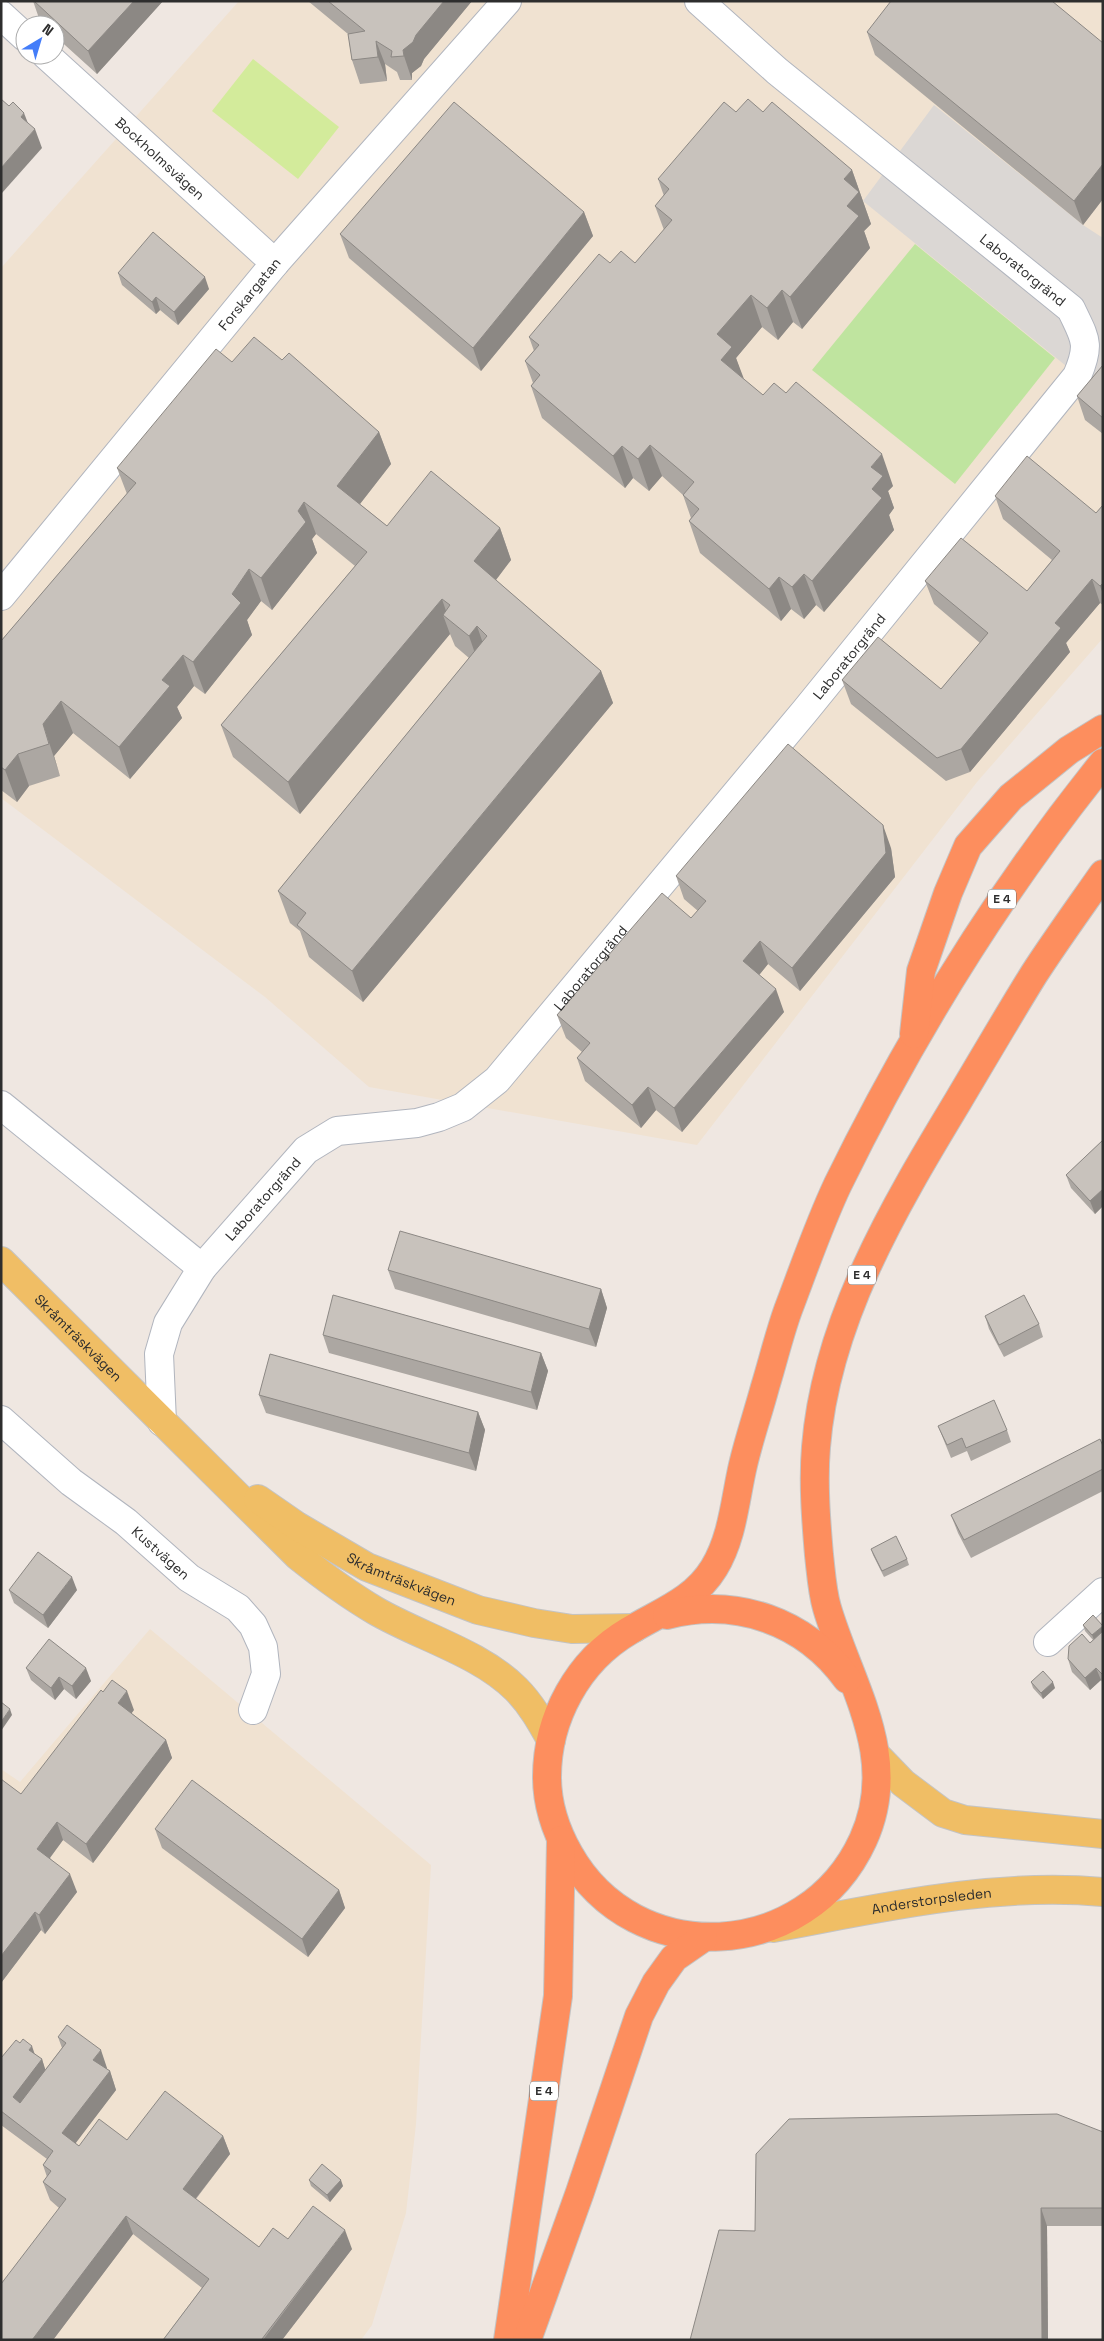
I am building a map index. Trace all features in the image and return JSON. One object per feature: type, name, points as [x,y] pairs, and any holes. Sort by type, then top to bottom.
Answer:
[{"type":"highway","points":[[913,1044],[922,971],[948,893],[968,846],[1011,797],[1069,750],[1103,730]]},
{"type":"highway","name":"E 4","points":[[640,1625],[669,1611],[686,1599],[702,1584],[715,1567],[729,1535],[744,1460],[786,1317],[835,1189],[913,1044],[995,909],[1070,804],[1103,762]]},
{"type":"highway","name":"E 4","points":[[871,1728],[824,1602],[816,1524],[815,1450],[824,1387],[857,1284],[923,1159],[1036,972],[1103,874]]},
{"type":"highway","points":[[724,1608],[761,1616],[790,1628],[808,1639],[836,1664],[853,1687],[871,1728],[876,1755],[877,1782],[873,1812],[866,1834],[853,1860],[833,1886],[817,1901],[802,1912],[764,1930],[731,1937],[703,1938],[674,1934],[642,1922],[618,1908],[594,1888],[576,1866],[561,1840],[550,1803],[547,1776],[551,1740],[558,1715],[574,1683],[591,1661],[617,1638],[640,1625],[682,1611],[724,1608]]},
{"type":"highway","name":"E 4","points":[[508,2340],[558,1996],[561,1840]]},
{"type":"highway","points":[[527,2340],[580,2192],[639,2016],[656,1983],[674,1958],[703,1938]]},
{"type":"main road","name":"Skråmträskvägen","points":[[1,1261],[298,1556],[337,1587],[377,1612],[495,1671],[517,1690],[536,1712],[551,1740]]},
{"type":"main road","name":"Skråmträskvägen","points":[[196,1456],[297,1526],[368,1568],[478,1610],[534,1623],[572,1629],[640,1625]]},
{"type":"main road","points":[[876,1755],[903,1783],[943,1813],[965,1820],[1103,1834]]},
{"type":"main road","name":"Anderstorpsleden","points":[[764,1930],[950,1896],[1068,1889],[1103,1892]]},
{"type":"street","name":"Forskargatan","points":[[1,596],[275,263],[507,1]]},
{"type":"street","name":"Laboratorgränd","points":[[162,1422],[159,1354],[168,1323],[202,1268],[306,1150],[336,1131],[417,1123],[439,1117],[463,1107],[497,1080],[811,704],[1077,376],[1084,359],[1086,340],[1071,309],[777,71],[699,1]]},
{"type":"street","points":[[1,15],[15,27]]},
{"type":"street","name":"Bockholmsvägen","points":[[57,65],[275,263]]},
{"type":"street","points":[[1,1105],[202,1268]]},
{"type":"street","name":"Kustvägen","points":[[1,1420],[71,1482],[126,1522],[189,1578],[238,1608],[253,1625],[264,1647],[266,1674],[253,1710]]},
{"type":"street","points":[[1048,1642],[1103,1592]]},
{"type":"shaded area","points":[[239,1],[1103,1],[1103,638],[977,782],[697,1145],[369,1087],[265,997],[1,798],[1,268]]},
{"type":"shaded area","points":[[934,105],[1083,225],[1103,238],[1103,396],[863,201]]},
{"type":"shaded area","points":[[150,1629],[431,1865],[416,2124],[406,2213],[372,2325],[361,2340],[1,2340],[1,1769],[20,1782]]},
{"type":"green space","points":[[253,59],[339,127],[298,179],[212,111]]},
{"type":"green space","points":[[915,244],[1055,358],[955,484],[812,370]]},
{"type":"building","points":[[34,1],[134,1],[88,51],[65,30],[65,15],[49,15]]},
{"type":"building","points":[[328,1],[444,1],[416,35],[413,42],[403,50],[404,56],[391,57],[392,51],[376,41],[378,57],[352,60],[348,34],[365,31]]},
{"type":"building","points":[[891,1],[1052,1],[1103,43],[1103,164],[1074,201],[867,32]]},
{"type":"building","points":[[1,99],[9,106],[13,102],[24,113],[21,117],[35,129],[1,168]]},
{"type":"building","points":[[748,99],[763,112],[772,102],[852,170],[844,179],[859,192],[847,206],[859,216],[790,297],[782,290],[767,308],[751,295],[717,334],[732,347],[721,360],[763,395],[774,383],[786,393],[796,382],[882,454],[871,467],[883,476],[872,489],[882,498],[812,581],[804,574],[792,587],[779,577],[769,589],[689,521],[699,509],[683,495],[694,482],[650,445],[638,459],[622,446],[613,456],[531,386],[540,375],[525,361],[539,345],[529,337],[599,254],[610,263],[621,251],[635,263],[672,220],[655,206],[669,189],[658,179],[724,102],[736,112]]},
{"type":"building","points":[[454,102],[584,212],[473,348],[340,234]]},
{"type":"building","points":[[153,232],[205,277],[174,312],[156,297],[152,302],[118,273]]},
{"type":"building","points":[[254,337],[282,360],[289,353],[379,432],[337,486],[387,526],[431,471],[500,528],[474,561],[601,671],[352,971],[297,925],[306,913],[278,891],[487,636],[477,626],[469,636],[443,615],[450,605],[442,599],[288,782],[221,725],[367,552],[304,502],[298,511],[306,522],[261,578],[249,569],[232,594],[241,603],[193,662],[183,655],[162,680],[170,686],[119,747],[61,701],[43,724],[49,744],[18,754],[5,770],[1,767],[1,641],[136,483],[117,468],[216,349],[232,362]]},
{"type":"building","points":[[1103,365],[1103,418],[1077,396]]},
{"type":"building","points":[[1027,456],[1096,513],[1103,505],[1103,583],[1100,586],[1092,579],[1055,623],[1061,628],[961,749],[937,758],[842,680],[878,637],[941,689],[988,633],[925,581],[961,538],[1027,591],[1060,551],[995,496]]},
{"type":"building","points":[[788,744],[883,825],[886,853],[792,968],[760,941],[743,961],[776,989],[674,1108],[648,1087],[632,1105],[577,1058],[590,1043],[557,1015],[662,893],[691,918],[706,901],[676,876]]},
{"type":"building","points":[[1103,1140],[1103,1189],[1090,1201],[1066,1175]]},
{"type":"building","points":[[400,1231],[601,1289],[589,1329],[388,1270]]},
{"type":"building","points":[[333,1295],[541,1353],[531,1392],[323,1335]]},
{"type":"building","points":[[1024,1295],[1039,1324],[999,1345],[985,1316]]},
{"type":"building","points":[[270,1354],[478,1412],[469,1453],[259,1395]]},
{"type":"building","points":[[994,1400],[1007,1430],[966,1448],[962,1438],[947,1445],[938,1426]]},
{"type":"building","points":[[1100,1439],[1103,1446],[1103,1469],[964,1540],[951,1515]]},
{"type":"building","points":[[896,1536],[907,1559],[882,1571],[871,1549]]},
{"type":"building","points":[[38,1552],[72,1577],[43,1615],[9,1590]]},
{"type":"building","points":[[1093,1615],[1103,1626],[1092,1635],[1083,1625]]},
{"type":"building","points":[[1103,1631],[1103,1675],[1096,1668],[1085,1678],[1068,1659],[1069,1646],[1082,1634],[1090,1643]]},
{"type":"building","points":[[49,1639],[86,1668],[72,1686],[59,1677],[51,1688],[26,1668]]},
{"type":"building","points":[[1043,1671],[1053,1682],[1041,1693],[1031,1682]]},
{"type":"building","points":[[112,1680],[127,1691],[118,1703],[166,1740],[86,1844],[57,1822],[37,1849],[70,1874],[39,1915],[35,1912],[1,1956],[1,1779],[21,1794],[101,1690],[103,1692]]},
{"type":"building","points":[[1,1702],[10,1709],[1,1722]]},
{"type":"building","points":[[192,1780],[339,1890],[302,1939],[155,1829]]},
{"type":"building","points":[[67,2025],[101,2050],[93,2060],[110,2071],[62,2133],[79,2146],[99,2119],[127,2140],[165,2091],[223,2136],[183,2189],[259,2247],[273,2228],[288,2239],[313,2206],[345,2230],[263,2340],[163,2340],[209,2279],[126,2216],[32,2340],[1,2340],[1,2284],[66,2199],[43,2182],[51,2171],[43,2165],[53,2151],[1,2111],[1,2058],[16,2040],[20,2043],[23,2039],[32,2046],[29,2050],[42,2059],[13,2097],[20,2103],[66,2043],[58,2037]]},
{"type":"building","points":[[1057,2114],[1103,2132],[1103,2208],[1041,2208],[1042,2339],[690,2340],[719,2230],[755,2231],[756,2154],[789,2119]]},
{"type":"building","points":[[322,2164],[341,2180],[327,2195],[309,2180]]}]
